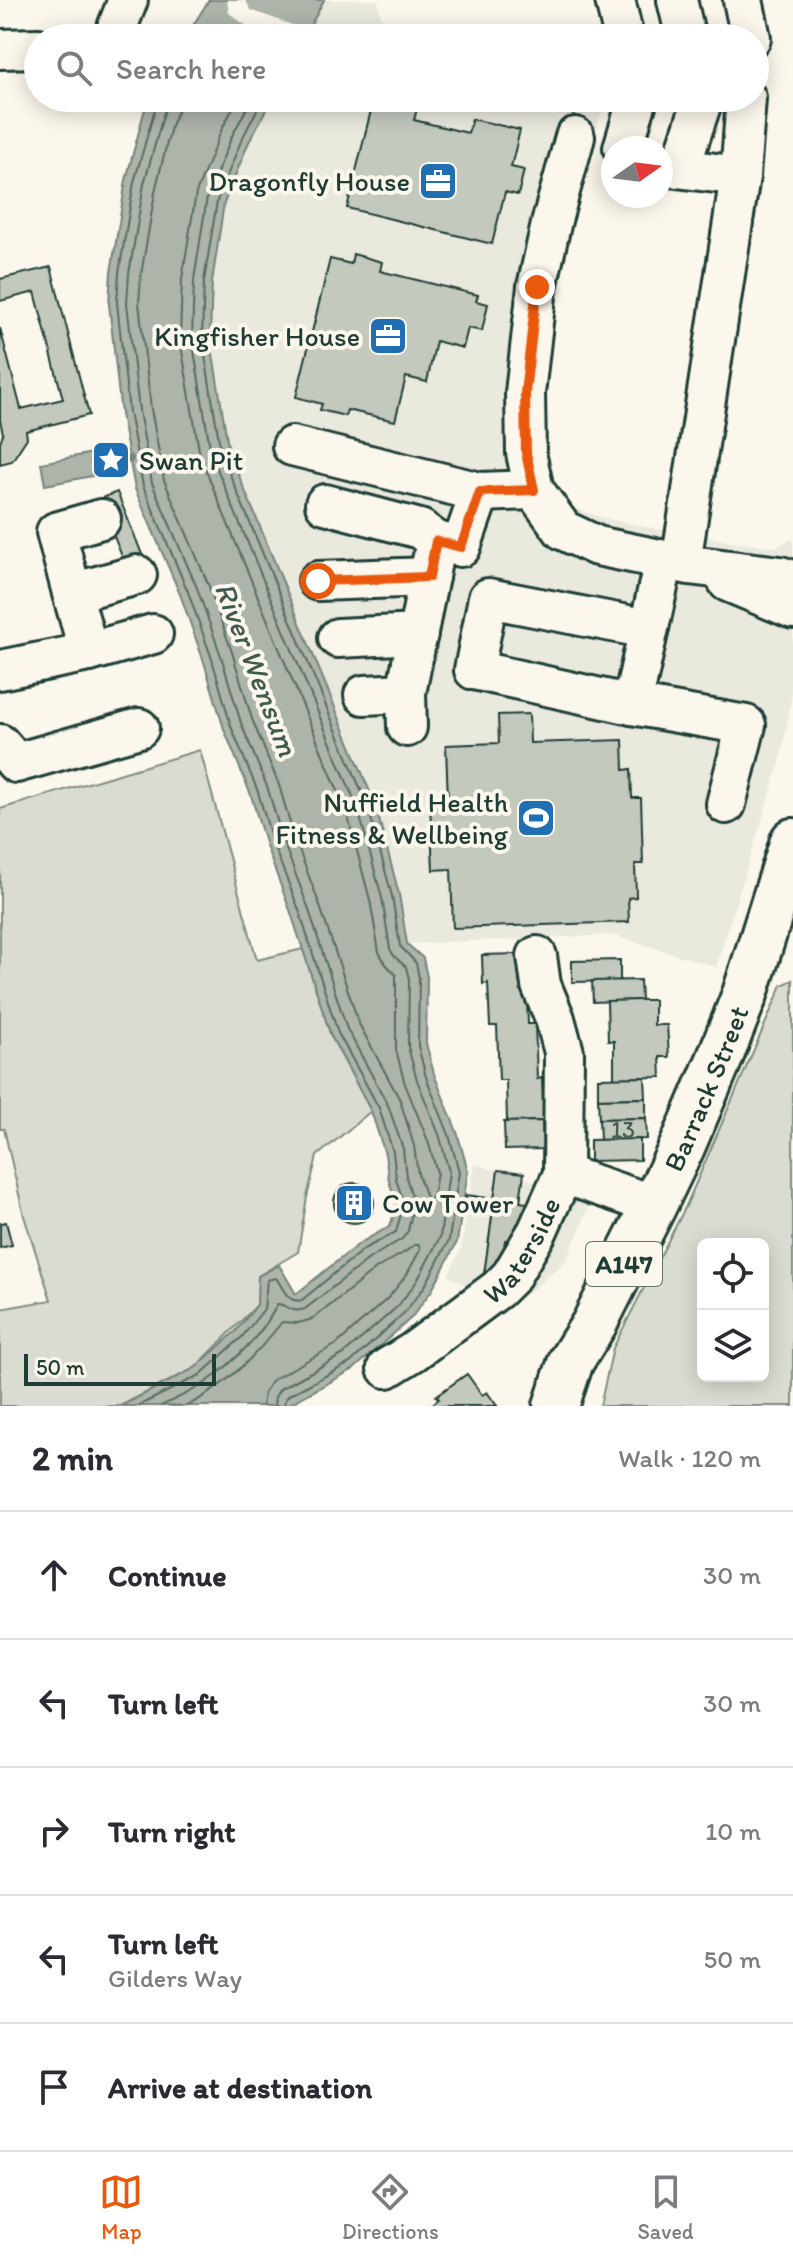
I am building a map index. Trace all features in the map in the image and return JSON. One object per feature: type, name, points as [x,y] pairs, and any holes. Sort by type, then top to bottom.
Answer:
[{"type":"main road","name":"Barrack Street","points":[[556,1406],[571,1361],[594,1324],[682,1147],[737,1016],[793,841]]},
{"type":"main road","name":"Barrack Street","points":[[574,1406],[594,1324]]},
{"type":"street","points":[[119,24],[128,0]]},
{"type":"street","points":[[615,0],[621,24]]},
{"type":"street","points":[[677,0],[683,24]]},
{"type":"street","points":[[743,0],[748,24]]},
{"type":"street","points":[[0,49],[24,48]]},
{"type":"street","points":[[627,136],[634,112]]},
{"type":"street","points":[[673,161],[697,112]]},
{"type":"street","points":[[632,705],[648,629],[678,563],[740,176],[745,112]]},
{"type":"street","points":[[575,137],[552,220],[533,317],[525,393],[526,453],[534,490],[563,530],[597,546],[790,585]]},
{"type":"street","points":[[673,167],[740,176]]},
{"type":"street","points":[[292,446],[480,492],[534,490]]},
{"type":"street","points":[[325,504],[420,529],[436,541],[461,547],[480,492]]},
{"type":"street","points":[[89,652],[56,532],[101,519]]},
{"type":"street","points":[[364,695],[406,710],[436,541]]},
{"type":"street","points":[[72,593],[137,575]]},
{"type":"street","points":[[318,581],[429,577]]},
{"type":"street","points":[[648,629],[488,598],[474,670],[632,705],[746,725],[726,804]]},
{"type":"street","points":[[0,670],[89,652],[153,634]]},
{"type":"street","points":[[338,638],[418,634]]},
{"type":"street","points":[[0,744],[16,763],[139,728]]},
{"type":"street","points":[[537,956],[541,985],[564,1052],[563,1174]]},
{"type":"street","name":"Waterside","points":[[387,1368],[498,1289],[511,1276],[537,1232],[563,1174],[654,1205]]},
{"type":"shaded area","points":[[324,0],[378,0],[380,15],[386,24],[311,24]]},
{"type":"shaded area","points":[[265,112],[601,112],[568,232],[546,358],[543,444],[553,490],[574,508],[604,518],[662,530],[679,524],[699,527],[711,538],[775,547],[793,539],[793,688],[781,759],[716,967],[613,935],[407,944],[399,894],[375,804],[229,452],[210,336],[212,282],[224,203]]},
{"type":"shaded area","points":[[200,750],[257,960],[303,949],[331,1036],[371,1111],[317,1156],[298,1252],[258,1276],[257,1305],[195,1368],[120,1406],[0,1406],[0,1309],[51,1300],[24,1216],[4,1129],[0,1129],[0,809]]},
{"type":"shaded area","points":[[793,980],[793,1406],[600,1406],[613,1348],[686,1206],[782,985]]},
{"type":"shaded area","points":[[475,1164],[593,1198],[566,1261],[522,1298],[467,1286],[448,1276],[461,1249]]},
{"type":"water","points":[[209,0],[324,0],[311,24],[194,24]]},
{"type":"water","name":"River Wensum","points":[[144,112],[265,112],[224,203],[212,282],[210,336],[229,452],[375,804],[399,894],[407,944],[423,958],[427,977],[426,1043],[468,1171],[457,1242],[432,1290],[411,1318],[354,1369],[286,1406],[121,1406],[195,1368],[236,1331],[257,1305],[258,1276],[279,1265],[296,1294],[360,1243],[390,1226],[397,1205],[371,1111],[331,1036],[180,594],[135,489],[121,414],[109,304],[126,180]]},
{"type":"water","name":"Swan Pit","points":[[108,450],[113,472],[45,485],[41,463]]},
{"type":"pier","points":[[227,0],[245,0],[251,10],[289,24],[244,24],[229,13]]},
{"type":"building","name":"Dragonfly House","points":[[371,112],[416,112],[414,120],[468,133],[472,119],[520,130],[511,167],[524,170],[518,195],[505,192],[492,244],[347,208]]},
{"type":"building","name":"Kingfisher House","points":[[353,254],[382,262],[380,271],[478,295],[476,301],[488,304],[482,331],[468,328],[463,348],[436,341],[427,382],[406,377],[395,421],[347,410],[345,416],[320,410],[322,404],[296,397],[330,259],[351,264]]},
{"type":"building","points":[[51,267],[89,415],[26,431],[27,438],[12,461],[0,464],[3,434],[0,420],[0,328],[21,409],[63,399],[35,292],[0,301],[0,279]]},
{"type":"building","points":[[117,492],[143,557],[125,564],[99,499]]},
{"type":"building","name":"Nuffield Health Fitness & Wellbeing","points":[[529,714],[530,743],[623,740],[624,770],[631,769],[632,798],[641,798],[643,864],[635,864],[636,897],[628,898],[629,922],[453,928],[451,869],[433,870],[430,802],[448,802],[446,745],[499,743],[498,715]]},
{"type":"building","points":[[518,954],[519,982],[526,981],[528,1024],[535,1024],[537,1079],[542,1078],[544,1121],[507,1122],[506,1080],[499,1080],[497,1026],[490,1026],[488,983],[483,984],[482,955]]},
{"type":"building","points":[[620,960],[620,981],[572,982],[572,961]]},
{"type":"building","points":[[640,980],[641,1000],[593,1002],[592,981]]},
{"type":"building","points":[[654,1000],[654,1025],[667,1025],[669,1057],[660,1057],[661,1077],[614,1078],[614,1041],[608,1041],[607,1001]]},
{"type":"building","points":[[645,1077],[646,1098],[598,1099],[598,1078]]},
{"type":"building","points":[[646,1098],[646,1118],[599,1119],[598,1099]]},
{"type":"building","points":[[646,1118],[647,1139],[600,1140],[599,1119]]},
{"type":"building","points":[[542,1121],[543,1149],[505,1150],[504,1122]]},
{"type":"building","points":[[640,1139],[640,1160],[590,1161],[590,1140]]},
{"type":"building","points":[[498,1170],[524,1173],[520,1202],[533,1204],[530,1226],[517,1224],[515,1241],[505,1240],[500,1277],[484,1274],[493,1210],[464,1206],[466,1195],[494,1199]]},
{"type":"building","name":"Cow Tower","points":[[354,1183],[368,1189],[374,1203],[368,1217],[354,1223],[340,1217],[334,1203],[340,1189]]},
{"type":"building","points":[[6,1222],[12,1245],[0,1248],[0,1223]]},
{"type":"building","points":[[467,1374],[482,1395],[487,1392],[497,1406],[430,1406],[439,1399],[436,1396]]},
{"type":"waterway","points":[[111,461],[130,459]]},
{"type":"place","name":"Dragonfly House","points":[[438,181]]},
{"type":"place","name":"Kingfisher House","points":[[388,336]]},
{"type":"place","name":"Swan Pit","points":[[111,460]]},
{"type":"place","name":"Nuffield Health Fitness & Wellbeing","points":[[536,818]]},
{"type":"place","name":"Cow Tower","points":[[354,1203]]},
{"type":"route","points":[[318,581],[429,577],[436,541],[461,547],[480,492],[534,490],[526,453],[525,393],[537,287]]}]
